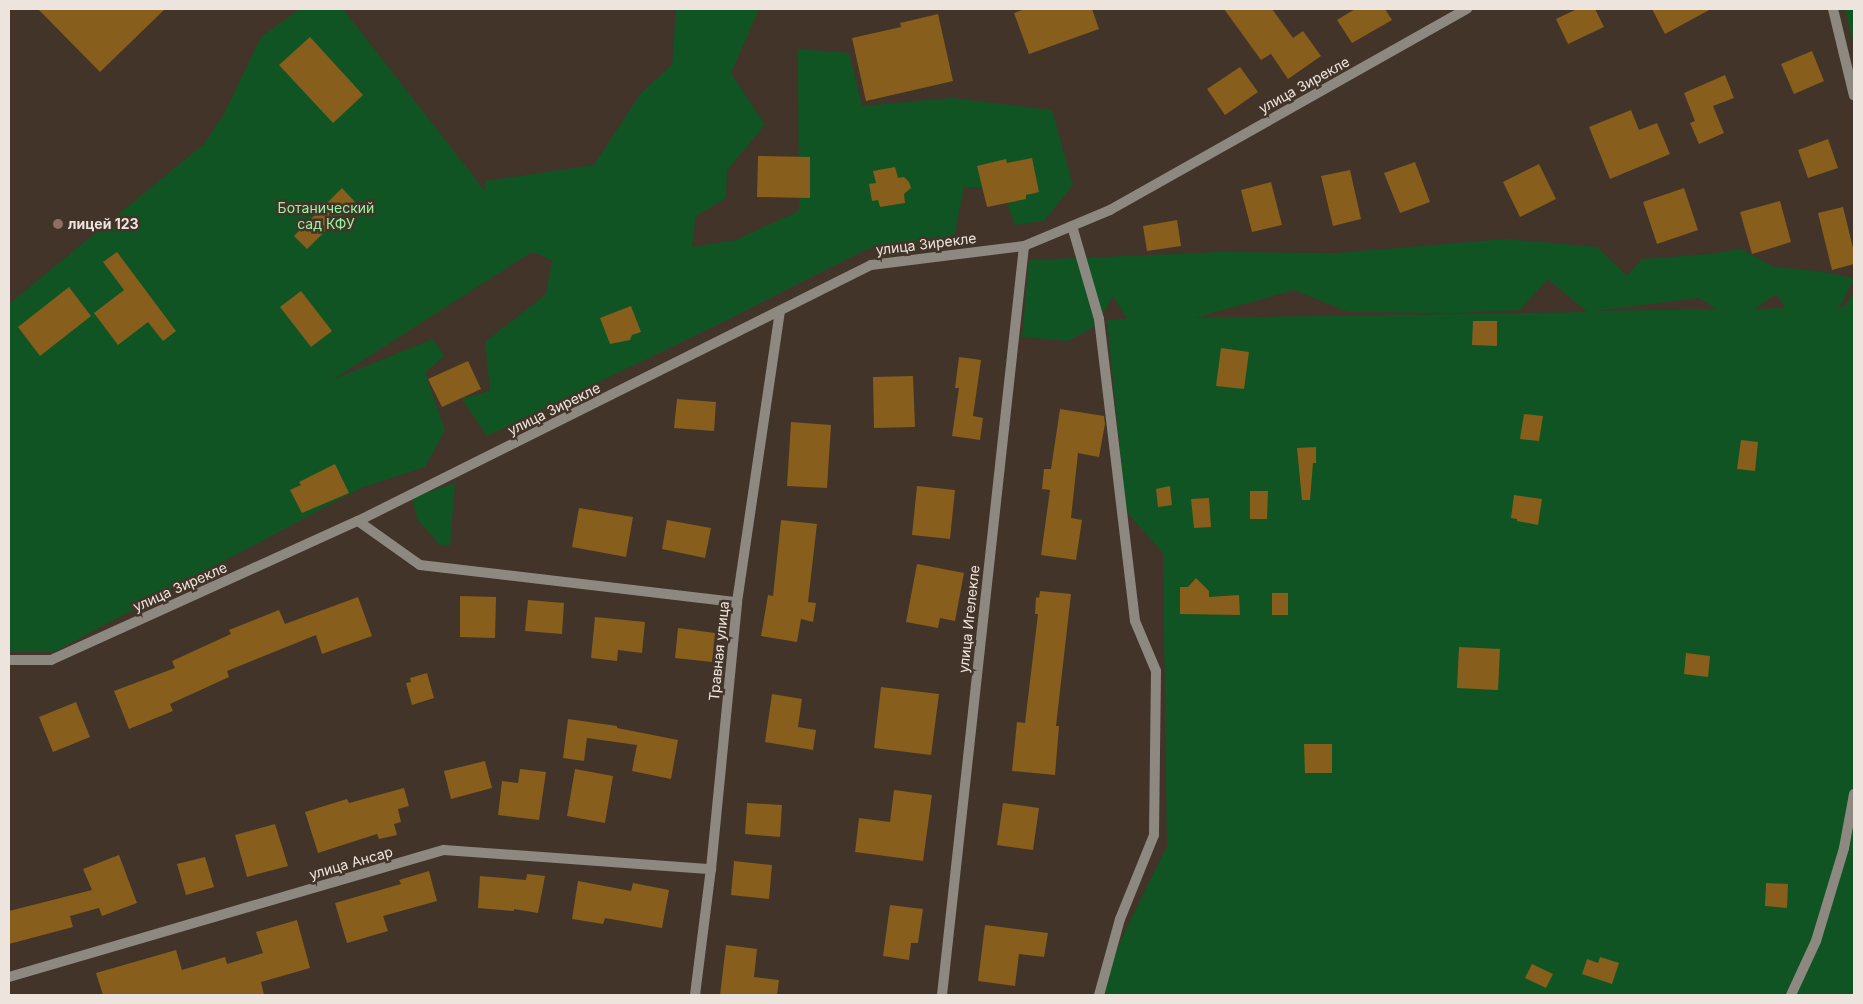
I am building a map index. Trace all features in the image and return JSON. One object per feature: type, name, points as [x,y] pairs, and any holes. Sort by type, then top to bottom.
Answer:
[{"type":"street","name":"улица Зирекле","points":[[9,660],[51,660],[358,521],[871,265],[1024,246],[1110,210],[1468,9]]},
{"type":"street","points":[[1833,9],[1854,96]]},
{"type":"street","points":[[1072,226],[1099,319],[1134,621],[1156,671],[1154,835],[1120,919],[1099,995]]},
{"type":"street","name":"улица Игелекле","points":[[942,995],[1024,246]]},
{"type":"street","name":"Травная улица","points":[[695,995],[711,869],[737,602],[780,311]]},
{"type":"street","points":[[358,521],[420,565],[737,602]]},
{"type":"street","points":[[1791,995],[1816,941],[1844,848],[1854,794]]},
{"type":"street","name":"улица Ансар","points":[[9,977],[444,850],[711,869]]},
{"type":"green space","name":"Ботанический сад КФУ","points":[[300,9],[343,9],[485,191],[486,181],[594,165],[641,93],[672,65],[676,9],[759,9],[731,73],[765,125],[727,170],[726,198],[696,216],[692,247],[736,240],[799,211],[798,49],[849,53],[862,106],[952,98],[1052,110],[1073,185],[1044,221],[1015,225],[1002,187],[964,187],[954,238],[867,249],[719,324],[487,436],[462,399],[490,391],[485,342],[546,294],[552,260],[532,252],[332,380],[433,339],[444,356],[425,373],[445,430],[425,467],[361,488],[54,652],[9,652],[9,304],[204,144],[224,114],[261,37]]},
{"type":"green space","points":[[1845,9],[1854,9],[1854,46]]},
{"type":"green space","points":[[1506,239],[1597,247],[1627,276],[1642,259],[1710,254],[1741,249],[1774,267],[1818,271],[1854,278],[1841,305],[1837,307],[1843,307],[1854,294],[1854,995],[1097,995],[1126,929],[1167,846],[1163,553],[1126,511],[1107,320],[1127,319],[1113,296],[1096,326],[1068,341],[1022,337],[1029,260],[1222,252],[1337,253]],"holes":[[[1548,279],[1587,312],[1194,318],[1294,290],[1348,312],[1456,313],[1520,310]],[[1776,294],[1786,308],[1756,309],[1756,308]],[[1699,298],[1716,309],[1594,311]]]},
{"type":"green space","points":[[455,483],[450,546],[440,545],[417,519],[412,497]]},
{"type":"building","points":[[38,9],[165,9],[100,72]]},
{"type":"building","points":[[1025,9],[1092,9],[1099,29],[1029,54],[1014,13]]},
{"type":"building","points":[[1224,9],[1272,9],[1293,38],[1303,31],[1321,56],[1288,79],[1271,54],[1261,60]]},
{"type":"building","points":[[1355,9],[1385,9],[1392,20],[1352,43],[1337,20]]},
{"type":"building","points":[[1577,9],[1595,9],[1604,27],[1568,44],[1556,19]]},
{"type":"building","points":[[1652,9],[1711,9],[1665,34]]},
{"type":"building","points":[[938,14],[953,81],[866,101],[852,38],[901,27],[900,23]]},
{"type":"building","points":[[310,37],[363,95],[333,123],[279,65]]},
{"type":"building","points":[[1812,51],[1824,81],[1794,94],[1781,64]]},
{"type":"building","points":[[1240,67],[1258,92],[1225,115],[1207,89]]},
{"type":"building","points":[[1725,75],[1734,98],[1713,106],[1724,133],[1699,144],[1690,123],[1695,121],[1684,93]]},
{"type":"building","points":[[1631,110],[1639,130],[1657,123],[1670,154],[1610,179],[1589,127]]},
{"type":"building","points":[[1828,139],[1838,168],[1808,178],[1798,150]]},
{"type":"building","points":[[758,156],[810,157],[810,198],[757,197]]},
{"type":"building","points":[[1032,158],[1039,192],[1026,195],[1026,199],[987,207],[977,166],[1006,159],[1007,163]]},
{"type":"building","points":[[1415,162],[1430,202],[1400,213],[1384,173]]},
{"type":"building","points":[[1539,164],[1556,199],[1520,217],[1503,182]]},
{"type":"building","points":[[895,167],[898,178],[904,177],[909,182],[911,188],[904,194],[905,203],[880,207],[878,200],[872,201],[869,184],[876,183],[873,171]]},
{"type":"building","points":[[1350,170],[1361,219],[1333,226],[1321,176]]},
{"type":"building","points":[[1271,182],[1282,225],[1252,232],[1241,190]]},
{"type":"building","points":[[342,188],[355,202],[307,249],[294,236]]},
{"type":"building","points":[[1684,188],[1698,230],[1657,244],[1643,202]]},
{"type":"building","points":[[1780,201],[1791,242],[1752,254],[1740,212]]},
{"type":"building","points":[[1843,207],[1854,252],[1854,264],[1832,270],[1818,213]]},
{"type":"building","points":[[1177,220],[1181,246],[1147,251],[1143,226]]},
{"type":"building","points":[[117,252],[176,331],[163,341],[148,322],[118,345],[94,313],[124,290],[103,262]]},
{"type":"building","points":[[69,287],[91,316],[40,356],[18,327]]},
{"type":"building","points":[[301,291],[332,331],[311,347],[280,307]]},
{"type":"building","points":[[631,306],[641,332],[632,335],[630,340],[610,344],[600,318]]},
{"type":"building","points":[[1473,321],[1497,321],[1497,346],[1472,345]]},
{"type":"building","points":[[1221,348],[1249,352],[1244,389],[1216,386]]},
{"type":"building","points":[[959,357],[981,360],[973,416],[983,418],[980,440],[952,436],[959,388],[955,388]]},
{"type":"building","points":[[468,361],[481,389],[442,407],[428,379]]},
{"type":"building","points":[[913,376],[915,427],[874,428],[873,377]]},
{"type":"building","points":[[677,399],[716,402],[714,431],[674,428]]},
{"type":"building","points":[[1060,409],[1104,416],[1105,424],[1099,457],[1078,453],[1071,518],[1082,520],[1076,560],[1041,555],[1050,490],[1042,489],[1044,469],[1051,469]]},
{"type":"building","points":[[1524,414],[1543,416],[1539,441],[1520,439]]},
{"type":"building","points":[[791,422],[831,425],[827,488],[787,486]]},
{"type":"building","points":[[1741,440],[1758,442],[1755,471],[1737,469]]},
{"type":"building","points":[[1316,447],[1316,463],[1313,463],[1310,500],[1302,500],[1297,448]]},
{"type":"building","points":[[335,464],[349,493],[302,513],[290,490],[301,485],[299,482]]},
{"type":"building","points":[[917,486],[955,490],[950,539],[912,535]]},
{"type":"building","points":[[1170,486],[1172,505],[1158,507],[1156,489]]},
{"type":"building","points":[[1250,491],[1268,491],[1267,519],[1250,519]]},
{"type":"building","points":[[1514,495],[1542,499],[1538,525],[1511,518]]},
{"type":"building","points":[[1209,498],[1211,527],[1194,528],[1191,499]]},
{"type":"building","points":[[579,508],[633,517],[626,557],[572,547]]},
{"type":"building","points":[[667,520],[711,528],[705,558],[662,549]]},
{"type":"building","points":[[781,520],[817,524],[808,602],[816,603],[813,622],[801,619],[797,642],[761,636],[768,595],[773,596]]},
{"type":"building","points":[[917,564],[964,573],[955,621],[940,618],[938,628],[906,622]]},
{"type":"building","points":[[1196,578],[1209,591],[1209,597],[1239,595],[1240,615],[1180,614],[1180,587],[1188,587]]},
{"type":"building","points":[[1040,591],[1071,594],[1056,726],[1059,726],[1055,775],[1012,771],[1017,722],[1025,723],[1038,614],[1035,614],[1036,597],[1039,598]]},
{"type":"building","points":[[1272,593],[1288,593],[1288,615],[1272,615]]},
{"type":"building","points":[[460,596],[496,597],[495,638],[460,637]]},
{"type":"building","points":[[358,597],[372,636],[322,654],[316,635],[227,671],[229,677],[170,704],[173,711],[129,729],[114,691],[175,668],[172,661],[231,634],[229,630],[279,610],[285,624]]},
{"type":"building","points":[[528,600],[564,603],[562,634],[525,631]]},
{"type":"building","points":[[595,617],[645,622],[642,653],[618,650],[617,661],[591,658]]},
{"type":"building","points":[[678,628],[715,633],[712,662],[675,658]]},
{"type":"building","points":[[1459,647],[1500,649],[1498,690],[1457,688]]},
{"type":"building","points":[[1686,653],[1710,656],[1708,677],[1684,674]]},
{"type":"building","points":[[427,673],[434,698],[412,705],[406,683],[411,682],[410,678]]},
{"type":"building","points":[[881,687],[939,694],[931,755],[874,748]]},
{"type":"building","points":[[772,694],[802,699],[798,727],[816,730],[813,750],[765,742]]},
{"type":"building","points":[[76,702],[90,737],[53,752],[39,717]]},
{"type":"building","points":[[568,719],[617,726],[617,728],[678,740],[671,779],[632,771],[637,745],[587,738],[584,761],[563,758]]},
{"type":"building","points":[[1304,744],[1332,744],[1332,773],[1305,773]]},
{"type":"building","points":[[485,761],[492,788],[451,799],[444,771]]},
{"type":"building","points":[[520,769],[546,772],[539,820],[498,815],[502,781],[518,783]]},
{"type":"building","points":[[575,769],[613,776],[605,823],[567,816]]},
{"type":"building","points":[[404,788],[409,806],[398,809],[401,822],[394,824],[397,835],[379,839],[377,834],[318,853],[305,812],[347,799],[349,803]]},
{"type":"building","points":[[894,790],[932,795],[923,861],[855,852],[859,818],[890,822]]},
{"type":"building","points":[[747,803],[782,805],[780,837],[745,834]]},
{"type":"building","points":[[1003,803],[1039,808],[1033,850],[997,845]]},
{"type":"building","points":[[275,824],[288,866],[247,877],[235,835]]},
{"type":"building","points":[[119,855],[137,903],[102,916],[99,908],[70,916],[73,927],[9,944],[9,911],[92,890],[83,869]]},
{"type":"building","points":[[205,857],[214,887],[186,895],[177,864]]},
{"type":"building","points":[[734,861],[772,865],[769,899],[731,895]]},
{"type":"building","points":[[429,871],[437,901],[383,916],[388,931],[347,943],[335,903],[401,884],[399,880]]},
{"type":"building","points":[[527,874],[545,876],[538,913],[514,909],[514,911],[478,908],[480,876],[526,880]]},
{"type":"building","points":[[578,881],[631,891],[633,883],[669,890],[662,928],[605,918],[603,924],[572,919]]},
{"type":"building","points":[[1766,883],[1788,884],[1787,908],[1765,906]]},
{"type":"building","points":[[890,905],[923,909],[918,943],[911,943],[909,960],[883,956]]},
{"type":"building","points":[[297,920],[310,968],[261,982],[264,995],[103,995],[96,973],[176,950],[182,970],[225,957],[227,964],[263,953],[256,932]]},
{"type":"building","points":[[985,925],[1048,933],[1044,957],[1019,954],[1015,986],[978,981]]},
{"type":"building","points":[[726,945],[757,949],[754,977],[779,980],[777,995],[720,995]]},
{"type":"building","points":[[1600,957],[1619,963],[1612,984],[1582,974],[1587,959],[1598,963]]},
{"type":"building","points":[[1532,964],[1553,974],[1546,988],[1525,978]]},
{"type":"place","name":"лицей 123","points":[[58,224]]}]
